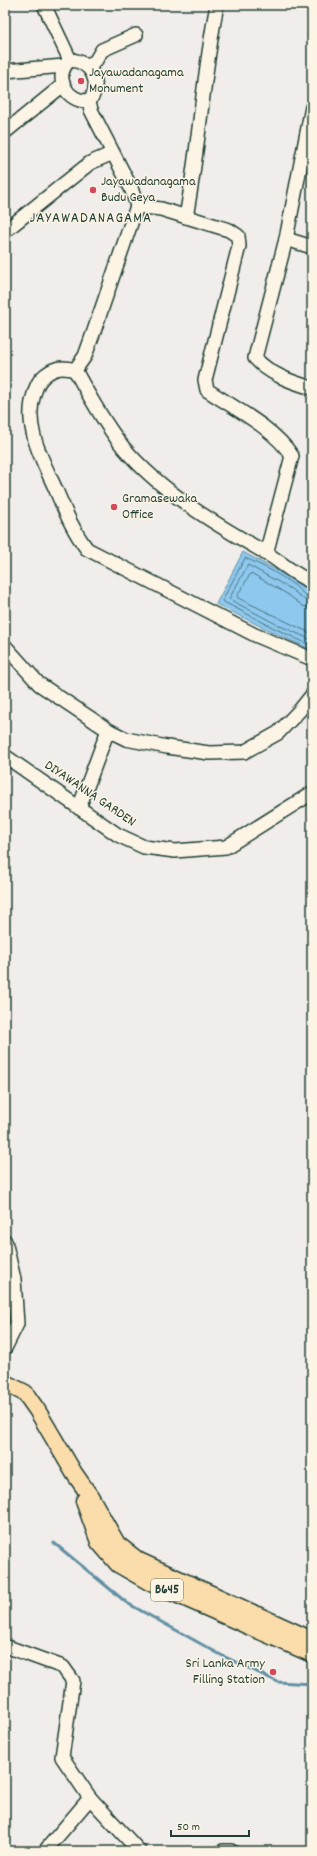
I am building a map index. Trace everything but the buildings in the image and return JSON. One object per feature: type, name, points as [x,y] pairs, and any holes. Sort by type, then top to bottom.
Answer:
[{"type":"main road","name":"B645","points":[[5,1383],[25,1393],[37,1410],[74,1473],[90,1496],[117,1544],[139,1561],[312,1640]]},
{"type":"main road","name":"B645","points":[[74,1473],[99,1542],[118,1564],[151,1583],[312,1654]]},
{"type":"street","points":[[44,5],[67,63]]},
{"type":"street","points":[[186,217],[193,181],[203,90],[217,5]]},
{"type":"street","points":[[89,67],[96,60],[102,50],[136,34]]},
{"type":"street","points":[[5,71],[67,63],[79,60],[89,67],[95,80],[94,95],[89,101]]},
{"type":"street","points":[[67,63],[61,74],[63,85],[77,100],[89,101]]},
{"type":"street","points":[[5,132],[63,85]]},
{"type":"street","points":[[75,370],[84,356],[94,331],[137,206],[134,194],[91,110],[89,101]]},
{"type":"street","points":[[312,107],[286,239],[255,358],[263,367],[276,375],[312,388]]},
{"type":"street","points":[[5,231],[90,163],[113,153]]},
{"type":"street","points":[[137,206],[161,209],[234,232],[238,236],[239,246],[205,380],[207,390],[268,431],[287,447],[292,456],[266,554]]},
{"type":"street","points":[[286,239],[312,246]]},
{"type":"street","points":[[311,577],[266,554],[198,512],[142,467],[123,447],[107,425],[75,370],[63,367],[48,371],[38,382],[31,403],[31,423],[36,447],[76,535],[87,549],[255,635],[312,659]]},
{"type":"street","points":[[5,646],[39,684],[108,730],[126,740],[167,748],[209,753],[244,752],[278,733],[312,695]]},
{"type":"street","points":[[79,808],[108,730]]},
{"type":"street","name":"DIYAWANNA GARDEN","points":[[5,756],[124,838],[144,847],[176,851],[226,847],[312,793]]},
{"type":"street","points":[[5,1241],[14,1279],[18,1324],[5,1348]]},
{"type":"street","points":[[5,1646],[63,1667],[73,1681],[62,1746],[62,1757],[90,1798],[140,1851]]},
{"type":"street","points":[[44,1851],[90,1798]]},
{"type":"street","points":[[223,1851],[231,1851]]},
{"type":"water","points":[[243,552],[296,581],[312,595],[312,650],[216,604]]},
{"type":"waterway","points":[[54,1543],[127,1603],[221,1655],[278,1682],[312,1684]]},
{"type":"place","name":"Jayawadanagama Monument","points":[[81,81]]},
{"type":"place","name":"Jayawadanagama Budu Geya","points":[[93,190]]},
{"type":"place","name":"Gramasewaka Office","points":[[114,507]]},
{"type":"place","name":"Sri Lanka Army Filling Station","points":[[273,1672]]},
{"type":"district","name":"JAYAWADANAGAMA","points":[[91,219]]}]
